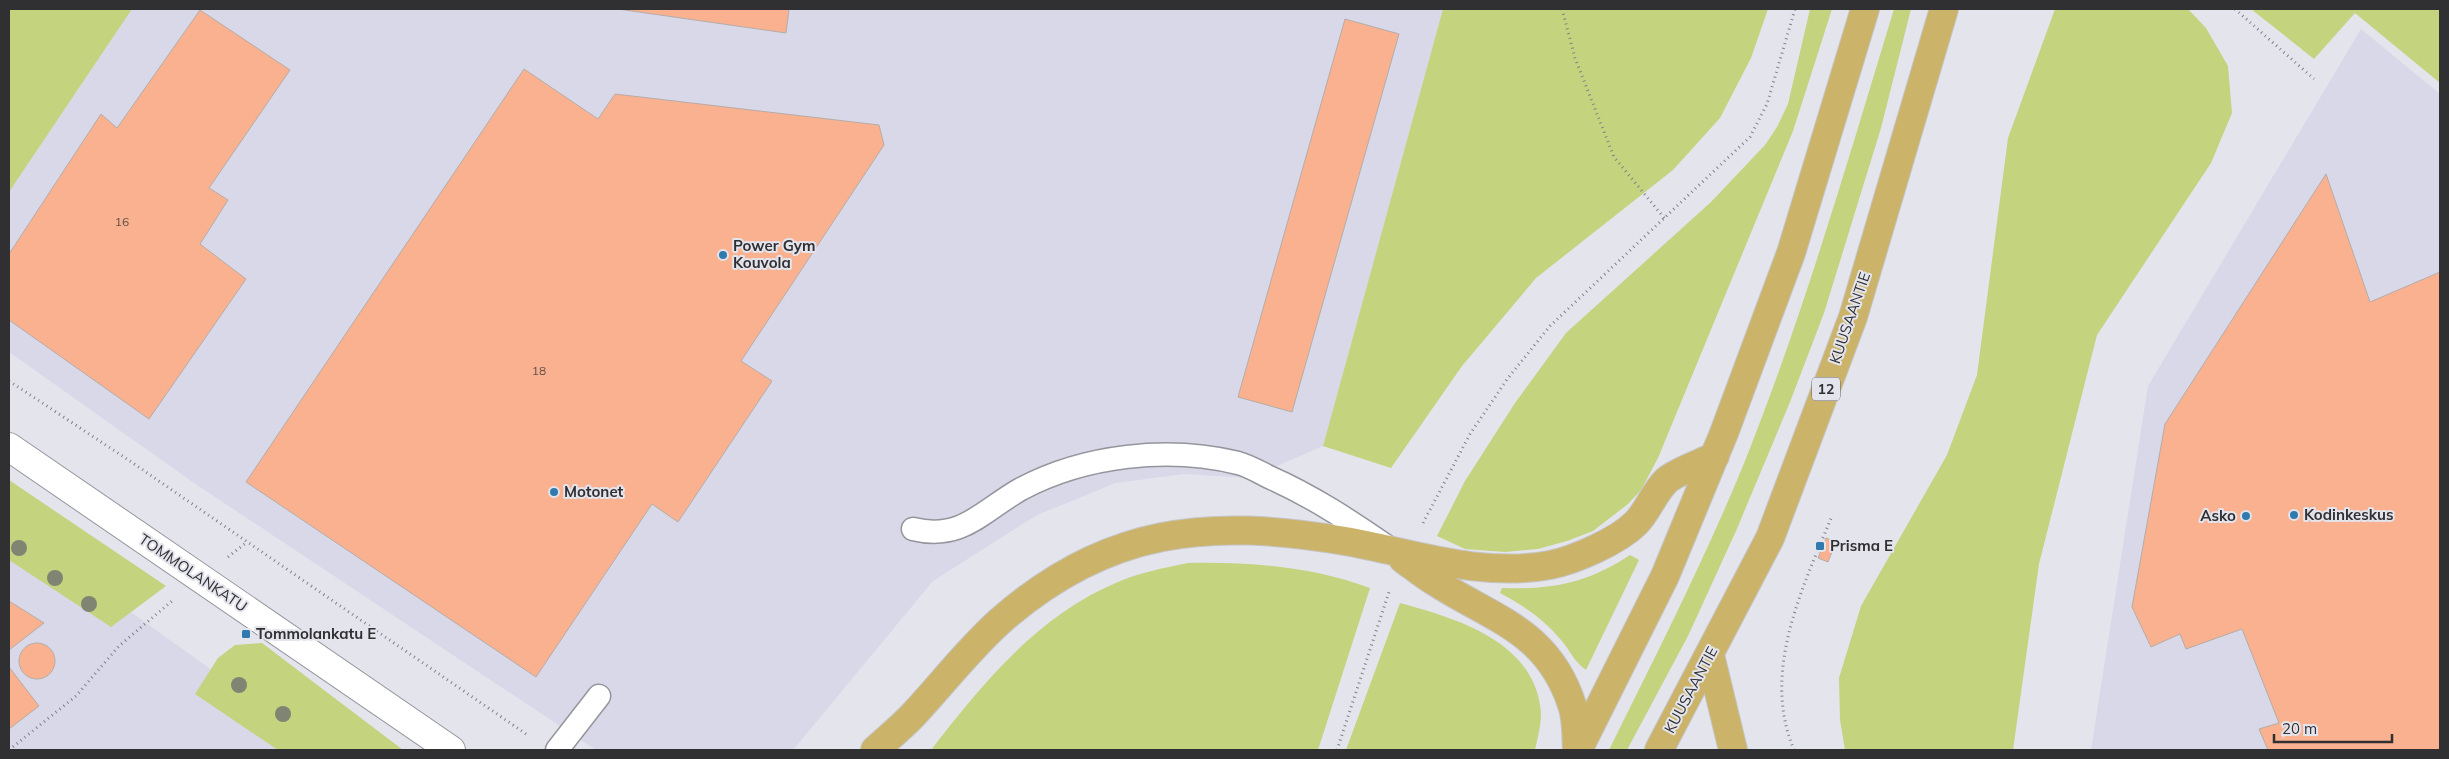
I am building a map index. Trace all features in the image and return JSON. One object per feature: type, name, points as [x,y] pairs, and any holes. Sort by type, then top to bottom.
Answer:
[{"type":"main road","points":[[1577,750],[1665,576],[1715,456],[1791,253],[1865,9]]},
{"type":"main road","name":"KUUSAANTIE","points":[[1659,750],[1770,538],[1853,317],[1944,9]]},
{"type":"main road","points":[[875,750],[912,716],[998,624],[1038,590],[1102,554],[1134,543],[1174,535],[1227,529],[1282,532],[1346,542],[1478,568],[1551,564],[1610,541],[1636,523],[1668,480],[1715,456]]},
{"type":"main road","points":[[1394,552],[1437,584],[1511,624],[1539,648],[1559,673],[1573,706],[1577,750]]},
{"type":"main road","points":[[1710,654],[1734,750]]},
{"type":"main road","points":[[888,750],[912,716]]},
{"type":"street","name":"TOMMOLANKATU","points":[[9,447],[451,750]]},
{"type":"lane","points":[[913,529],[928,532],[944,532],[960,527],[1021,490],[1059,472],[1100,461],[1147,456],[1192,455],[1240,464],[1290,486],[1341,514],[1394,552]]},
{"type":"lane","points":[[557,750],[599,696]]},
{"type":"path","points":[[1562,9],[1575,58],[1614,157],[1665,219]]},
{"type":"path","points":[[1420,530],[1470,434],[1508,378],[1550,326],[1750,137],[1767,104],[1795,9]]},
{"type":"path","points":[[2235,9],[2314,79]]},
{"type":"path","points":[[9,381],[127,459],[534,739]]},
{"type":"path","points":[[1794,750],[1785,730],[1781,696],[1783,655],[1793,620],[1832,516]]},
{"type":"path","points":[[1336,750],[1390,589]]},
{"type":"path","points":[[9,750],[76,696],[118,646],[175,598]]},
{"type":"shaded area","points":[[132,9],[1443,9],[1323,446],[1249,478],[1184,474],[1116,483],[1037,515],[933,581],[793,750],[596,750],[194,483],[9,352],[9,192]]},
{"type":"shaded area","name":"Kodinkeskus","points":[[2361,29],[2440,94],[2440,750],[2091,750],[2148,386]]},
{"type":"shaded area","points":[[9,525],[324,750],[9,750]]},
{"type":"green space","points":[[9,9],[132,9],[9,192]]},
{"type":"green space","points":[[1443,9],[1768,9],[1751,58],[1720,118],[1673,170],[1536,278],[1462,366],[1391,468],[1323,446]]},
{"type":"green space","points":[[1810,9],[1832,9],[1793,131],[1658,458],[1641,490],[1628,504],[1593,531],[1538,549],[1505,552],[1465,549],[1437,536],[1465,481],[1515,403],[1566,333],[1711,202],[1765,145],[1777,127],[1788,104]]},
{"type":"green space","points":[[1894,9],[1911,9],[1881,128],[1824,313],[1790,402],[1736,531],[1688,636],[1627,750],[1609,750],[1680,607],[1745,461],[1806,293]]},
{"type":"green space","points":[[2055,9],[2188,9],[2206,28],[2228,66],[2232,113],[2211,163],[2097,335],[2039,564],[2013,750],[1845,750],[1840,720],[1839,678],[1861,606],[1947,455],[1977,375],[2008,138]]},
{"type":"green space","points":[[2251,9],[2440,9],[2440,83],[2355,13],[2314,59]]},
{"type":"green space","points":[[9,480],[166,586],[111,627],[9,560]]},
{"type":"green space","points":[[1630,555],[1639,560],[1586,670],[1541,619],[1500,593],[1502,588],[1537,588],[1569,583],[1599,572]]},
{"type":"green space","points":[[1188,563],[1235,563],[1303,570],[1370,588],[1318,750],[931,750],[991,677],[1037,632],[1062,613],[1089,596],[1118,582]]},
{"type":"green space","points":[[1400,603],[1444,616],[1487,635],[1506,648],[1522,664],[1533,683],[1541,710],[1541,722],[1535,750],[1346,750]]},
{"type":"green space","points":[[262,643],[403,750],[278,750],[195,694],[218,658],[235,645]]},
{"type":"building","points":[[618,9],[789,9],[786,33]]},
{"type":"building","points":[[200,10],[290,70],[209,188],[228,200],[200,244],[246,279],[149,419],[9,320],[9,254],[101,114],[117,128]]},
{"type":"building","points":[[1345,19],[1399,34],[1292,412],[1238,397]]},
{"type":"building","points":[[524,69],[598,119],[615,94],[879,125],[884,145],[741,361],[772,381],[678,522],[652,504],[536,677],[246,482]]},
{"type":"building","name":"Kodinkeskus","points":[[2326,174],[2370,302],[2440,272],[2440,750],[2268,750],[2259,729],[2279,723],[2242,629],[2186,649],[2180,634],[2151,647],[2132,607],[2165,424]]},
{"type":"building","points":[[1826,538],[1836,542],[1828,562],[1818,558]]},
{"type":"building","points":[[9,601],[44,623],[9,650]]},
{"type":"building","points":[[37,643],[44,644],[50,648],[54,654],[54,668],[50,674],[44,678],[37,679],[30,678],[24,674],[20,668],[19,661],[20,654],[24,648],[30,644]]},
{"type":"building","points":[[9,667],[39,706],[9,729]]},
{"type":"place","name":"Power Gym Kouvola","points":[[723,255]]},
{"type":"place","name":"Motonet","points":[[554,492]]},
{"type":"place","name":"Kodinkeskus","points":[[2294,515]]},
{"type":"place","name":"Asko","points":[[2246,516]]},
{"type":"place","name":"Prisma E","points":[[1820,546]]},
{"type":"place","name":"Tommolankatu E","points":[[246,634]]}]
